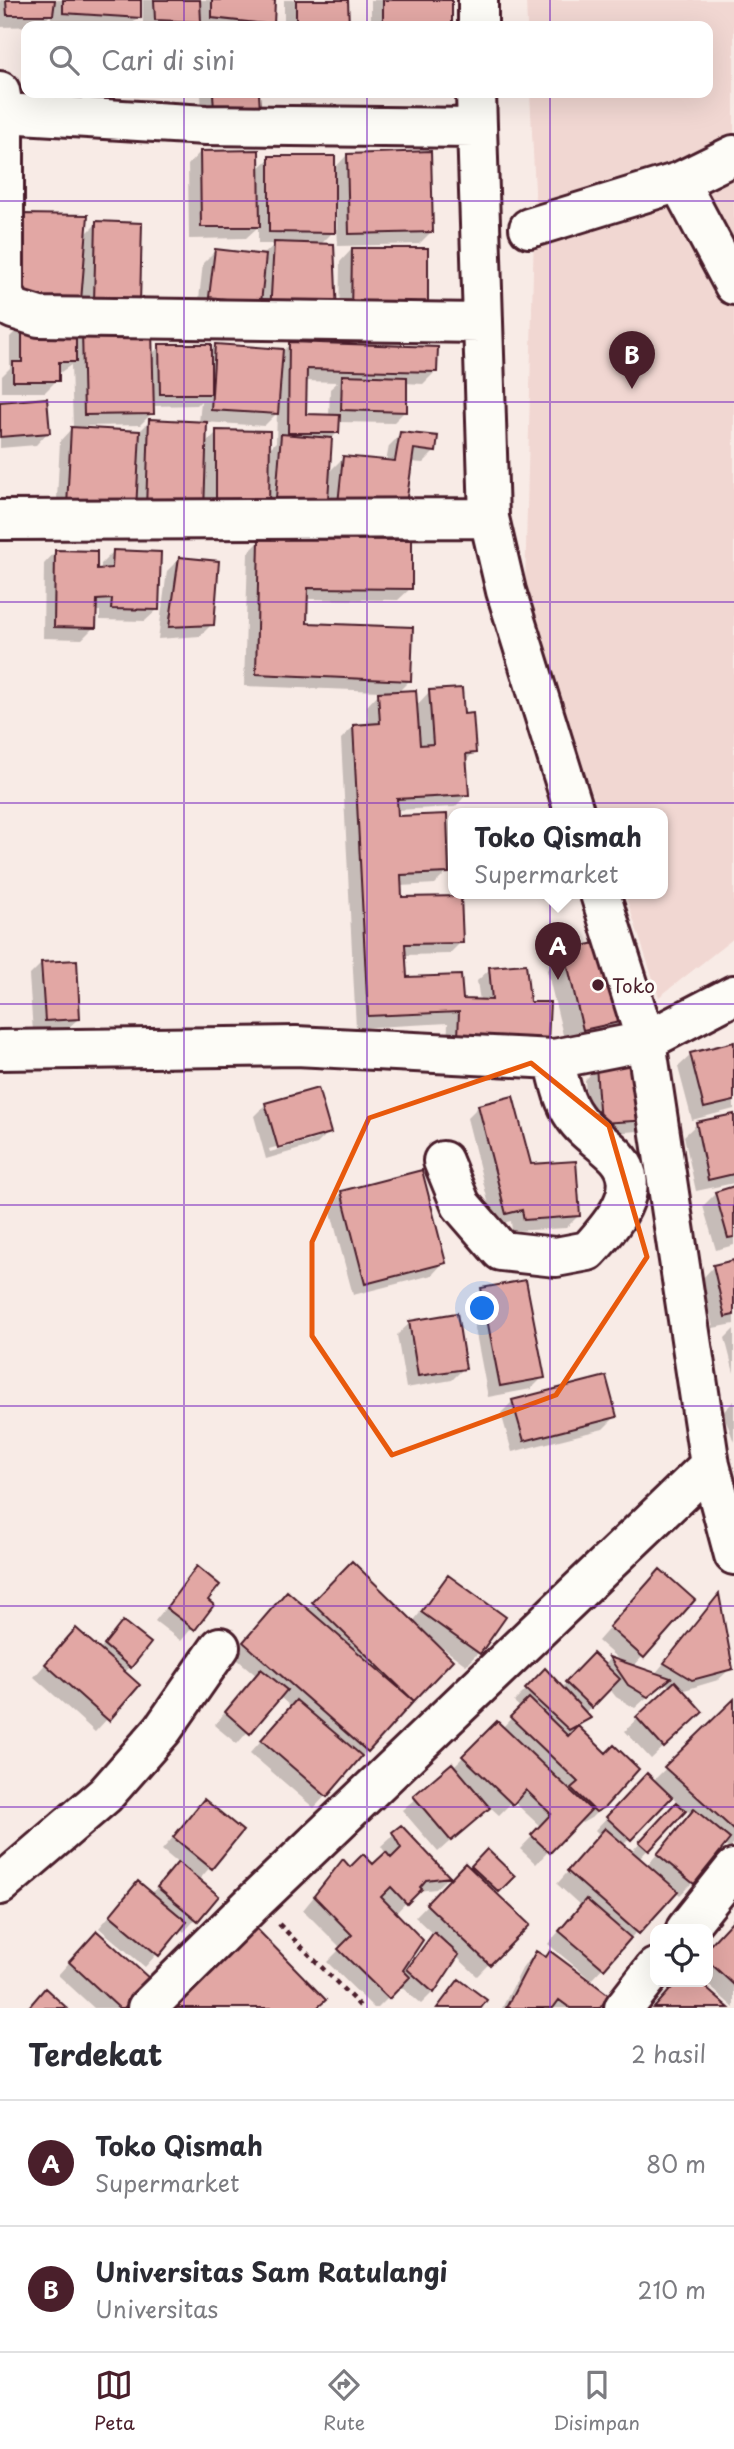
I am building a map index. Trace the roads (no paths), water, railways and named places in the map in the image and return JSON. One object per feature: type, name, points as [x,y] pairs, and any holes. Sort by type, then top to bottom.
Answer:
[{"type":"street","points":[[478,0],[478,21]]},
{"type":"street","points":[[481,323],[39,317],[13,309],[4,294],[2,102],[206,125],[475,110],[489,518],[506,591],[573,808]]},
{"type":"street","points":[[529,228],[679,183],[734,155]]},
{"type":"street","points":[[679,183],[734,285]]},
{"type":"street","points":[[0,520],[489,518]]},
{"type":"street","points":[[602,899],[646,1041],[710,1465],[734,1555]]},
{"type":"street","points":[[0,1050],[296,1046],[554,1059],[646,1041],[734,995]]},
{"type":"street","points":[[443,1161],[461,1205],[501,1251],[556,1257],[588,1251],[624,1204],[627,1174],[619,1159],[574,1117],[564,1097],[554,1059]]},
{"type":"street","points":[[147,2008],[710,1465]]},
{"type":"street","points":[[0,1885],[106,1795],[163,1730],[220,1647]]},
{"type":"street","points":[[690,1924],[734,1869]]},
{"type":"street","points":[[624,2008],[650,1974]]},
{"type":"place","name":"Universitas Sam Ratulangi","points":[[632,389]]},
{"type":"place","name":"Toko Qismah","points":[[558,980]]},
{"type":"place","name":"Toko","points":[[598,985]]}]
